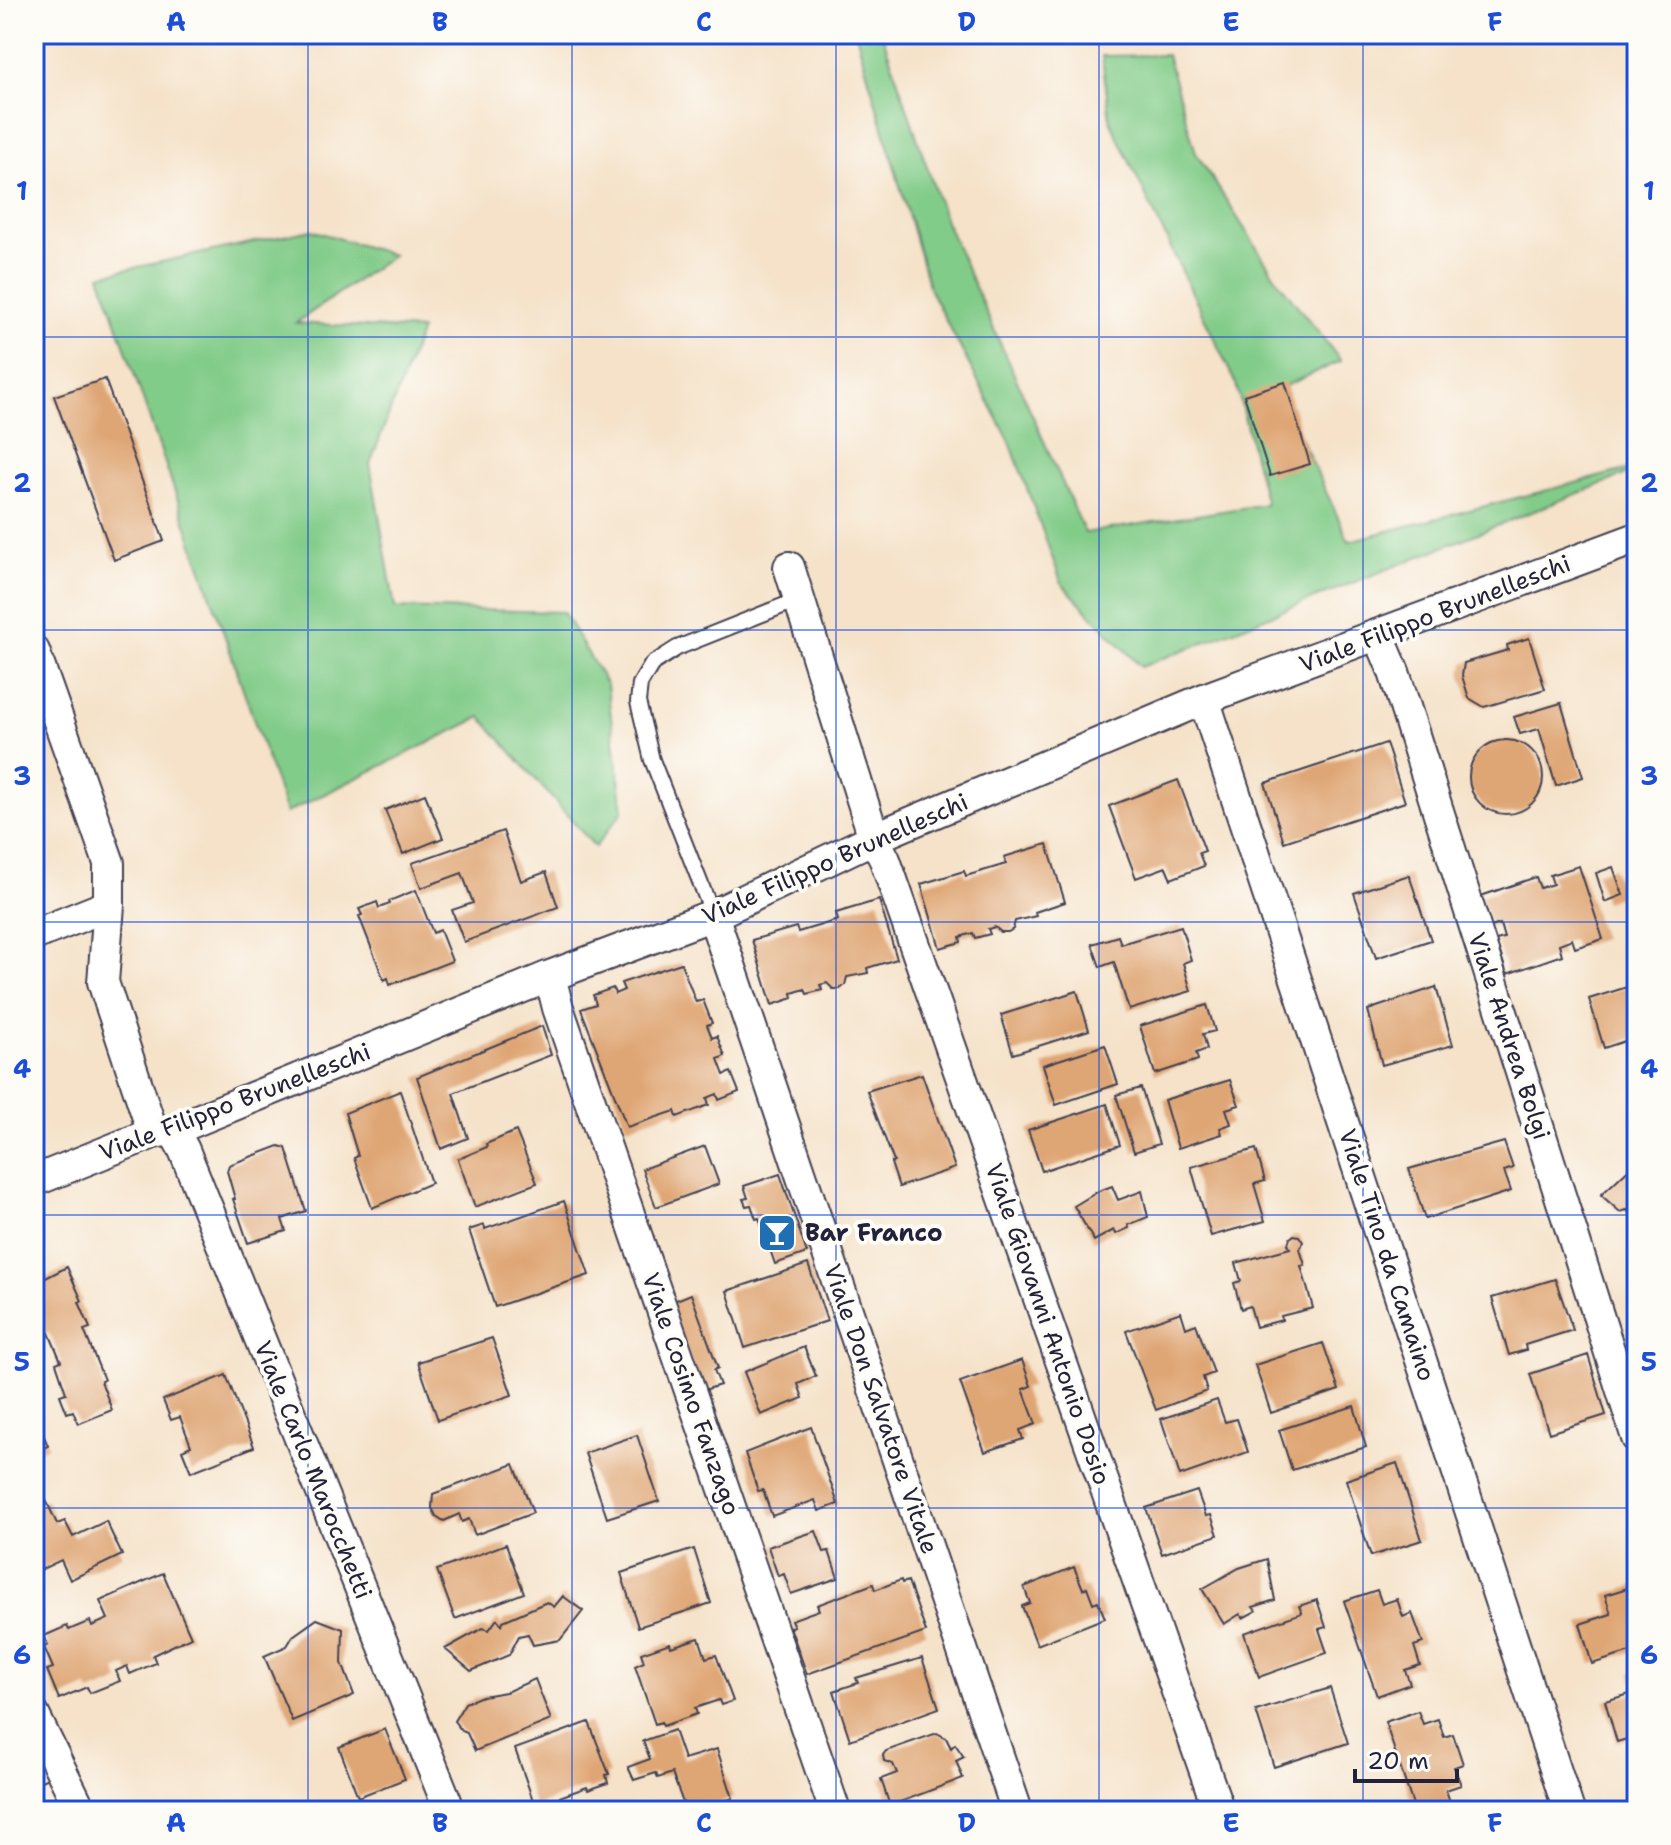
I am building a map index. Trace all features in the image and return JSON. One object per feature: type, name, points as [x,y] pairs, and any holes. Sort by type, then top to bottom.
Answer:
[{"type":"street","name":"Viale Filippo Brunelleschi","points":[[34,1181],[550,976],[713,915],[874,838],[1204,699],[1637,538]]},
{"type":"street","name":"Viale Giovanni Antonio Dosio","points":[[789,567],[874,838],[885,860],[1219,1811]]},
{"type":"street","name":"Viale Andrea Bolgi","points":[[1379,636],[1394,672],[1637,1438]]},
{"type":"street","name":"Viale Carlo Marocchetti","points":[[34,651],[109,863],[103,982],[163,1132],[184,1150],[450,1811]]},
{"type":"street","name":"Viale Tino da Camaino","points":[[1204,699],[1569,1811]]},
{"type":"street","points":[[34,935],[109,905]]},
{"type":"street","name":"Viale Don Salvatore Vitale","points":[[713,915],[1017,1811]]},
{"type":"street","name":"Viale Cosimo Fanzago","points":[[550,976],[563,1023],[835,1811]]},
{"type":"street","points":[[34,1715],[81,1811]]},
{"type":"lane","points":[[713,915],[652,760],[638,702],[640,684],[652,664],[677,648],[800,599]]},
{"type":"green space","points":[[856,34],[882,34],[945,220],[1085,533],[1266,504],[1236,384],[1110,121],[1102,56],[1167,55],[1196,153],[1278,281],[1341,361],[1278,389],[1349,541],[1637,467],[1637,470],[1141,667],[1062,584],[1010,442],[930,290]]},
{"type":"green space","points":[[311,230],[393,255],[296,323],[421,330],[370,464],[395,608],[563,612],[607,685],[623,811],[595,847],[481,717],[286,813],[100,275]]},
{"type":"building","points":[[1637,261],[1637,281],[1630,264]]},
{"type":"building","points":[[105,379],[164,541],[114,560],[54,396]]},
{"type":"building","points":[[1285,382],[1310,464],[1270,476],[1244,395]]},
{"type":"building","points":[[1529,638],[1545,689],[1484,707],[1469,698],[1462,676],[1464,663],[1508,650],[1507,645]]},
{"type":"building","points":[[1561,703],[1583,777],[1556,786],[1539,729],[1520,734],[1514,717]]},
{"type":"building","points":[[1506,740],[1520,743],[1532,751],[1540,763],[1543,777],[1540,791],[1532,803],[1520,811],[1506,814],[1492,811],[1480,803],[1472,791],[1469,777],[1472,763],[1480,751],[1492,743]]},
{"type":"building","points":[[1386,743],[1405,802],[1284,842],[1265,783]]},
{"type":"building","points":[[1178,780],[1205,851],[1199,853],[1204,866],[1171,879],[1166,867],[1136,878],[1109,806]]},
{"type":"building","points":[[425,794],[443,838],[403,854],[385,810]]},
{"type":"building","points":[[503,831],[521,881],[546,872],[558,907],[464,942],[452,910],[473,903],[462,873],[421,888],[412,863]]},
{"type":"building","points":[[1047,844],[1065,902],[1035,912],[1036,916],[1015,921],[1013,929],[1008,932],[1001,932],[995,927],[988,929],[990,934],[975,938],[973,933],[960,937],[961,942],[940,948],[921,884],[964,871],[966,876],[1006,864],[1004,857]]},
{"type":"building","points":[[1579,866],[1603,939],[1575,948],[1572,939],[1559,944],[1562,955],[1507,974],[1496,940],[1504,938],[1500,924],[1491,927],[1481,896],[1536,877],[1540,888],[1553,884],[1550,875]]},
{"type":"building","points":[[1613,867],[1623,895],[1605,902],[1596,873]]},
{"type":"building","points":[[1409,875],[1431,940],[1376,958],[1354,893]]},
{"type":"building","points":[[416,890],[433,933],[440,930],[452,961],[390,985],[388,978],[384,980],[359,909],[377,902],[379,908]]},
{"type":"building","points":[[879,900],[897,959],[867,968],[868,973],[847,977],[840,989],[833,989],[827,983],[820,985],[822,990],[807,994],[805,989],[792,993],[793,998],[772,1005],[752,940],[796,927],[798,932],[838,920],[836,913]]},
{"type":"building","points":[[1181,926],[1191,960],[1183,963],[1191,991],[1129,1010],[1114,962],[1100,967],[1092,944],[1118,936],[1121,944]]},
{"type":"building","points":[[681,963],[696,1002],[703,1000],[712,1023],[707,1025],[712,1038],[717,1036],[725,1056],[718,1059],[724,1075],[731,1072],[739,1092],[719,1100],[717,1094],[707,1098],[709,1105],[677,1117],[675,1111],[627,1127],[581,1009],[596,1004],[593,995],[613,988],[615,994],[624,990],[621,983]]},
{"type":"building","points":[[1436,987],[1453,1045],[1382,1065],[1368,1010]]},
{"type":"building","points":[[1627,987],[1637,1018],[1637,1037],[1604,1048],[1589,999]]},
{"type":"building","points":[[1077,991],[1089,1030],[1013,1054],[1001,1015]]},
{"type":"building","points":[[1207,1005],[1215,1031],[1203,1034],[1207,1049],[1196,1053],[1198,1060],[1155,1074],[1140,1026]]},
{"type":"building","points":[[542,1026],[551,1055],[453,1093],[468,1138],[441,1149],[417,1077]]},
{"type":"building","points":[[1105,1045],[1118,1084],[1056,1105],[1043,1065]]},
{"type":"building","points":[[922,1074],[955,1168],[899,1187],[891,1163],[894,1162],[867,1091]]},
{"type":"building","points":[[1230,1080],[1239,1105],[1226,1109],[1231,1124],[1220,1128],[1222,1134],[1178,1148],[1164,1100]]},
{"type":"building","points":[[1141,1088],[1159,1144],[1134,1152],[1116,1095]]},
{"type":"building","points":[[400,1091],[431,1183],[372,1208],[354,1158],[358,1156],[345,1113]]},
{"type":"building","points":[[1107,1104],[1120,1145],[1042,1171],[1028,1130]]},
{"type":"building","points":[[516,1131],[537,1183],[475,1207],[458,1159]]},
{"type":"building","points":[[1504,1142],[1513,1168],[1504,1171],[1511,1191],[1425,1219],[1409,1169]]},
{"type":"building","points":[[279,1146],[286,1148],[306,1211],[282,1219],[286,1231],[248,1243],[227,1171],[229,1165]]},
{"type":"building","points":[[705,1146],[719,1184],[656,1207],[642,1169]]},
{"type":"building","points":[[1256,1149],[1265,1181],[1254,1184],[1265,1221],[1211,1236],[1191,1167]]},
{"type":"building","points":[[1637,1161],[1637,1221],[1627,1210],[1620,1212],[1601,1195]]},
{"type":"building","points":[[780,1174],[807,1253],[775,1264],[759,1218],[756,1219],[751,1205],[746,1206],[743,1199],[748,1198],[744,1186]]},
{"type":"building","points":[[1112,1186],[1118,1200],[1142,1191],[1148,1217],[1116,1234],[1114,1230],[1094,1241],[1074,1206]]},
{"type":"building","points":[[564,1201],[589,1275],[495,1307],[469,1230],[484,1225],[485,1229]]},
{"type":"building","points":[[1294,1235],[1303,1242],[1300,1249],[1305,1265],[1301,1266],[1313,1308],[1281,1316],[1282,1320],[1256,1327],[1250,1306],[1241,1309],[1234,1283],[1241,1281],[1236,1263],[1290,1248],[1288,1244]]},
{"type":"building","points":[[808,1264],[827,1321],[745,1348],[727,1291]]},
{"type":"building","points":[[67,1267],[82,1301],[79,1302],[90,1328],[84,1330],[112,1410],[78,1424],[73,1411],[67,1413],[60,1395],[66,1393],[56,1363],[61,1361],[37,1315],[42,1313],[34,1284]]},
{"type":"building","points":[[1555,1279],[1573,1330],[1525,1345],[1526,1350],[1509,1355],[1492,1298]]},
{"type":"building","points":[[691,1294],[718,1368],[714,1370],[720,1385],[701,1391],[669,1303]]},
{"type":"building","points":[[1637,1306],[1637,1358],[1626,1356]]},
{"type":"building","points":[[1181,1312],[1186,1328],[1196,1324],[1214,1373],[1203,1377],[1207,1391],[1156,1410],[1126,1331]]},
{"type":"building","points":[[492,1338],[512,1395],[438,1420],[418,1362]]},
{"type":"building","points":[[1323,1343],[1339,1390],[1271,1413],[1255,1365]]},
{"type":"building","points":[[804,1347],[816,1376],[798,1384],[803,1398],[761,1415],[744,1372]]},
{"type":"building","points":[[1588,1355],[1606,1415],[1549,1433],[1530,1374]]},
{"type":"building","points":[[1022,1360],[1031,1386],[1023,1389],[1036,1424],[1020,1430],[1023,1439],[985,1452],[960,1382]]},
{"type":"building","points":[[226,1375],[254,1447],[191,1472],[182,1450],[191,1446],[180,1417],[171,1420],[163,1400]]},
{"type":"building","points":[[1217,1400],[1225,1422],[1237,1419],[1248,1452],[1180,1476],[1161,1419]]},
{"type":"building","points":[[1354,1406],[1366,1447],[1292,1470],[1279,1430]]},
{"type":"building","points":[[34,1412],[48,1446],[34,1452]]},
{"type":"building","points":[[811,1427],[838,1504],[819,1511],[815,1500],[772,1516],[763,1490],[758,1491],[745,1453]]},
{"type":"building","points":[[637,1435],[659,1501],[607,1518],[585,1453]]},
{"type":"building","points":[[1397,1463],[1422,1540],[1371,1556],[1346,1480]]},
{"type":"building","points":[[514,1464],[533,1513],[475,1535],[469,1519],[462,1522],[459,1514],[444,1521],[436,1516],[432,1508],[433,1494]]},
{"type":"building","points":[[1197,1491],[1206,1516],[1211,1515],[1218,1535],[1162,1554],[1146,1508]]},
{"type":"building","points":[[46,1500],[57,1524],[65,1521],[73,1537],[106,1521],[122,1555],[70,1580],[61,1560],[34,1573],[34,1506]]},
{"type":"building","points":[[816,1531],[824,1552],[829,1551],[838,1578],[791,1594],[784,1574],[778,1576],[768,1547]]},
{"type":"building","points":[[506,1544],[524,1593],[455,1619],[437,1570]]},
{"type":"building","points":[[694,1549],[711,1603],[638,1627],[621,1573]]},
{"type":"building","points":[[1267,1559],[1275,1600],[1253,1607],[1256,1611],[1243,1618],[1240,1614],[1224,1624],[1202,1589],[1239,1568]]},
{"type":"building","points":[[1074,1567],[1083,1589],[1087,1587],[1093,1603],[1098,1601],[1105,1618],[1037,1645],[1022,1606],[1030,1603],[1024,1587]]},
{"type":"building","points":[[163,1573],[191,1637],[153,1655],[156,1663],[130,1674],[127,1666],[116,1671],[120,1681],[90,1693],[87,1687],[59,1699],[47,1670],[53,1668],[44,1647],[48,1645],[44,1636],[67,1626],[69,1630],[90,1621],[92,1626],[108,1619],[100,1601]]},
{"type":"building","points":[[901,1580],[902,1583],[908,1581],[926,1632],[807,1674],[790,1627],[794,1626],[791,1620],[819,1610],[817,1605],[873,1584],[875,1590]]},
{"type":"building","points":[[1637,1585],[1637,1650],[1592,1664],[1580,1624],[1611,1614],[1605,1595]]},
{"type":"building","points":[[1377,1590],[1382,1604],[1397,1599],[1403,1617],[1412,1613],[1423,1643],[1414,1646],[1420,1665],[1405,1670],[1410,1684],[1377,1696],[1344,1601]]},
{"type":"building","points":[[563,1596],[583,1611],[560,1640],[533,1645],[528,1634],[519,1636],[509,1655],[471,1671],[445,1649],[483,1628],[489,1630],[497,1619],[502,1625],[503,1621],[547,1602],[554,1607]]},
{"type":"building","points":[[1317,1600],[1326,1627],[1319,1629],[1327,1653],[1259,1677],[1244,1633],[1302,1613],[1299,1606]]},
{"type":"building","points":[[317,1619],[343,1629],[342,1663],[354,1695],[292,1721],[264,1656],[287,1646],[293,1636]]},
{"type":"building","points":[[699,1638],[706,1658],[716,1655],[733,1701],[721,1705],[719,1700],[695,1708],[697,1714],[663,1726],[661,1722],[655,1724],[635,1666],[644,1662],[641,1653],[670,1643],[671,1647]]},
{"type":"building","points":[[922,1658],[939,1708],[850,1740],[834,1691],[858,1683],[856,1678]]},
{"type":"building","points":[[1637,1671],[1637,1692],[1636,1692],[1631,1673]]},
{"type":"building","points":[[535,1679],[551,1720],[475,1751],[467,1733],[454,1721],[465,1703],[506,1692]]},
{"type":"building","points":[[1330,1688],[1348,1743],[1274,1767],[1256,1711]]},
{"type":"building","points":[[1637,1692],[1637,1736],[1617,1742],[1605,1701]]},
{"type":"building","points":[[1418,1711],[1423,1724],[1438,1719],[1444,1737],[1453,1734],[1463,1764],[1454,1767],[1461,1785],[1446,1790],[1451,1805],[1433,1811],[1415,1811],[1385,1722]]},
{"type":"building","points":[[589,1722],[609,1774],[606,1775],[608,1783],[588,1790],[587,1787],[535,1806],[515,1749]]},
{"type":"building","points":[[385,1729],[405,1779],[358,1797],[339,1747]]},
{"type":"building","points":[[674,1730],[684,1759],[717,1749],[733,1798],[698,1811],[686,1811],[672,1773],[658,1778],[656,1773],[634,1780],[628,1767],[650,1759],[643,1741]]},
{"type":"building","points":[[937,1733],[946,1738],[951,1748],[955,1744],[964,1757],[956,1761],[963,1778],[890,1806],[881,1779],[897,1773],[893,1764],[884,1761],[883,1755],[886,1751]]},
{"type":"building","points":[[34,1747],[55,1775],[34,1784]]},
{"type":"building","points":[[644,1806],[646,1811],[621,1811],[633,1807]]},
{"type":"place","name":"Bar Franco","points":[[777,1233]]}]
